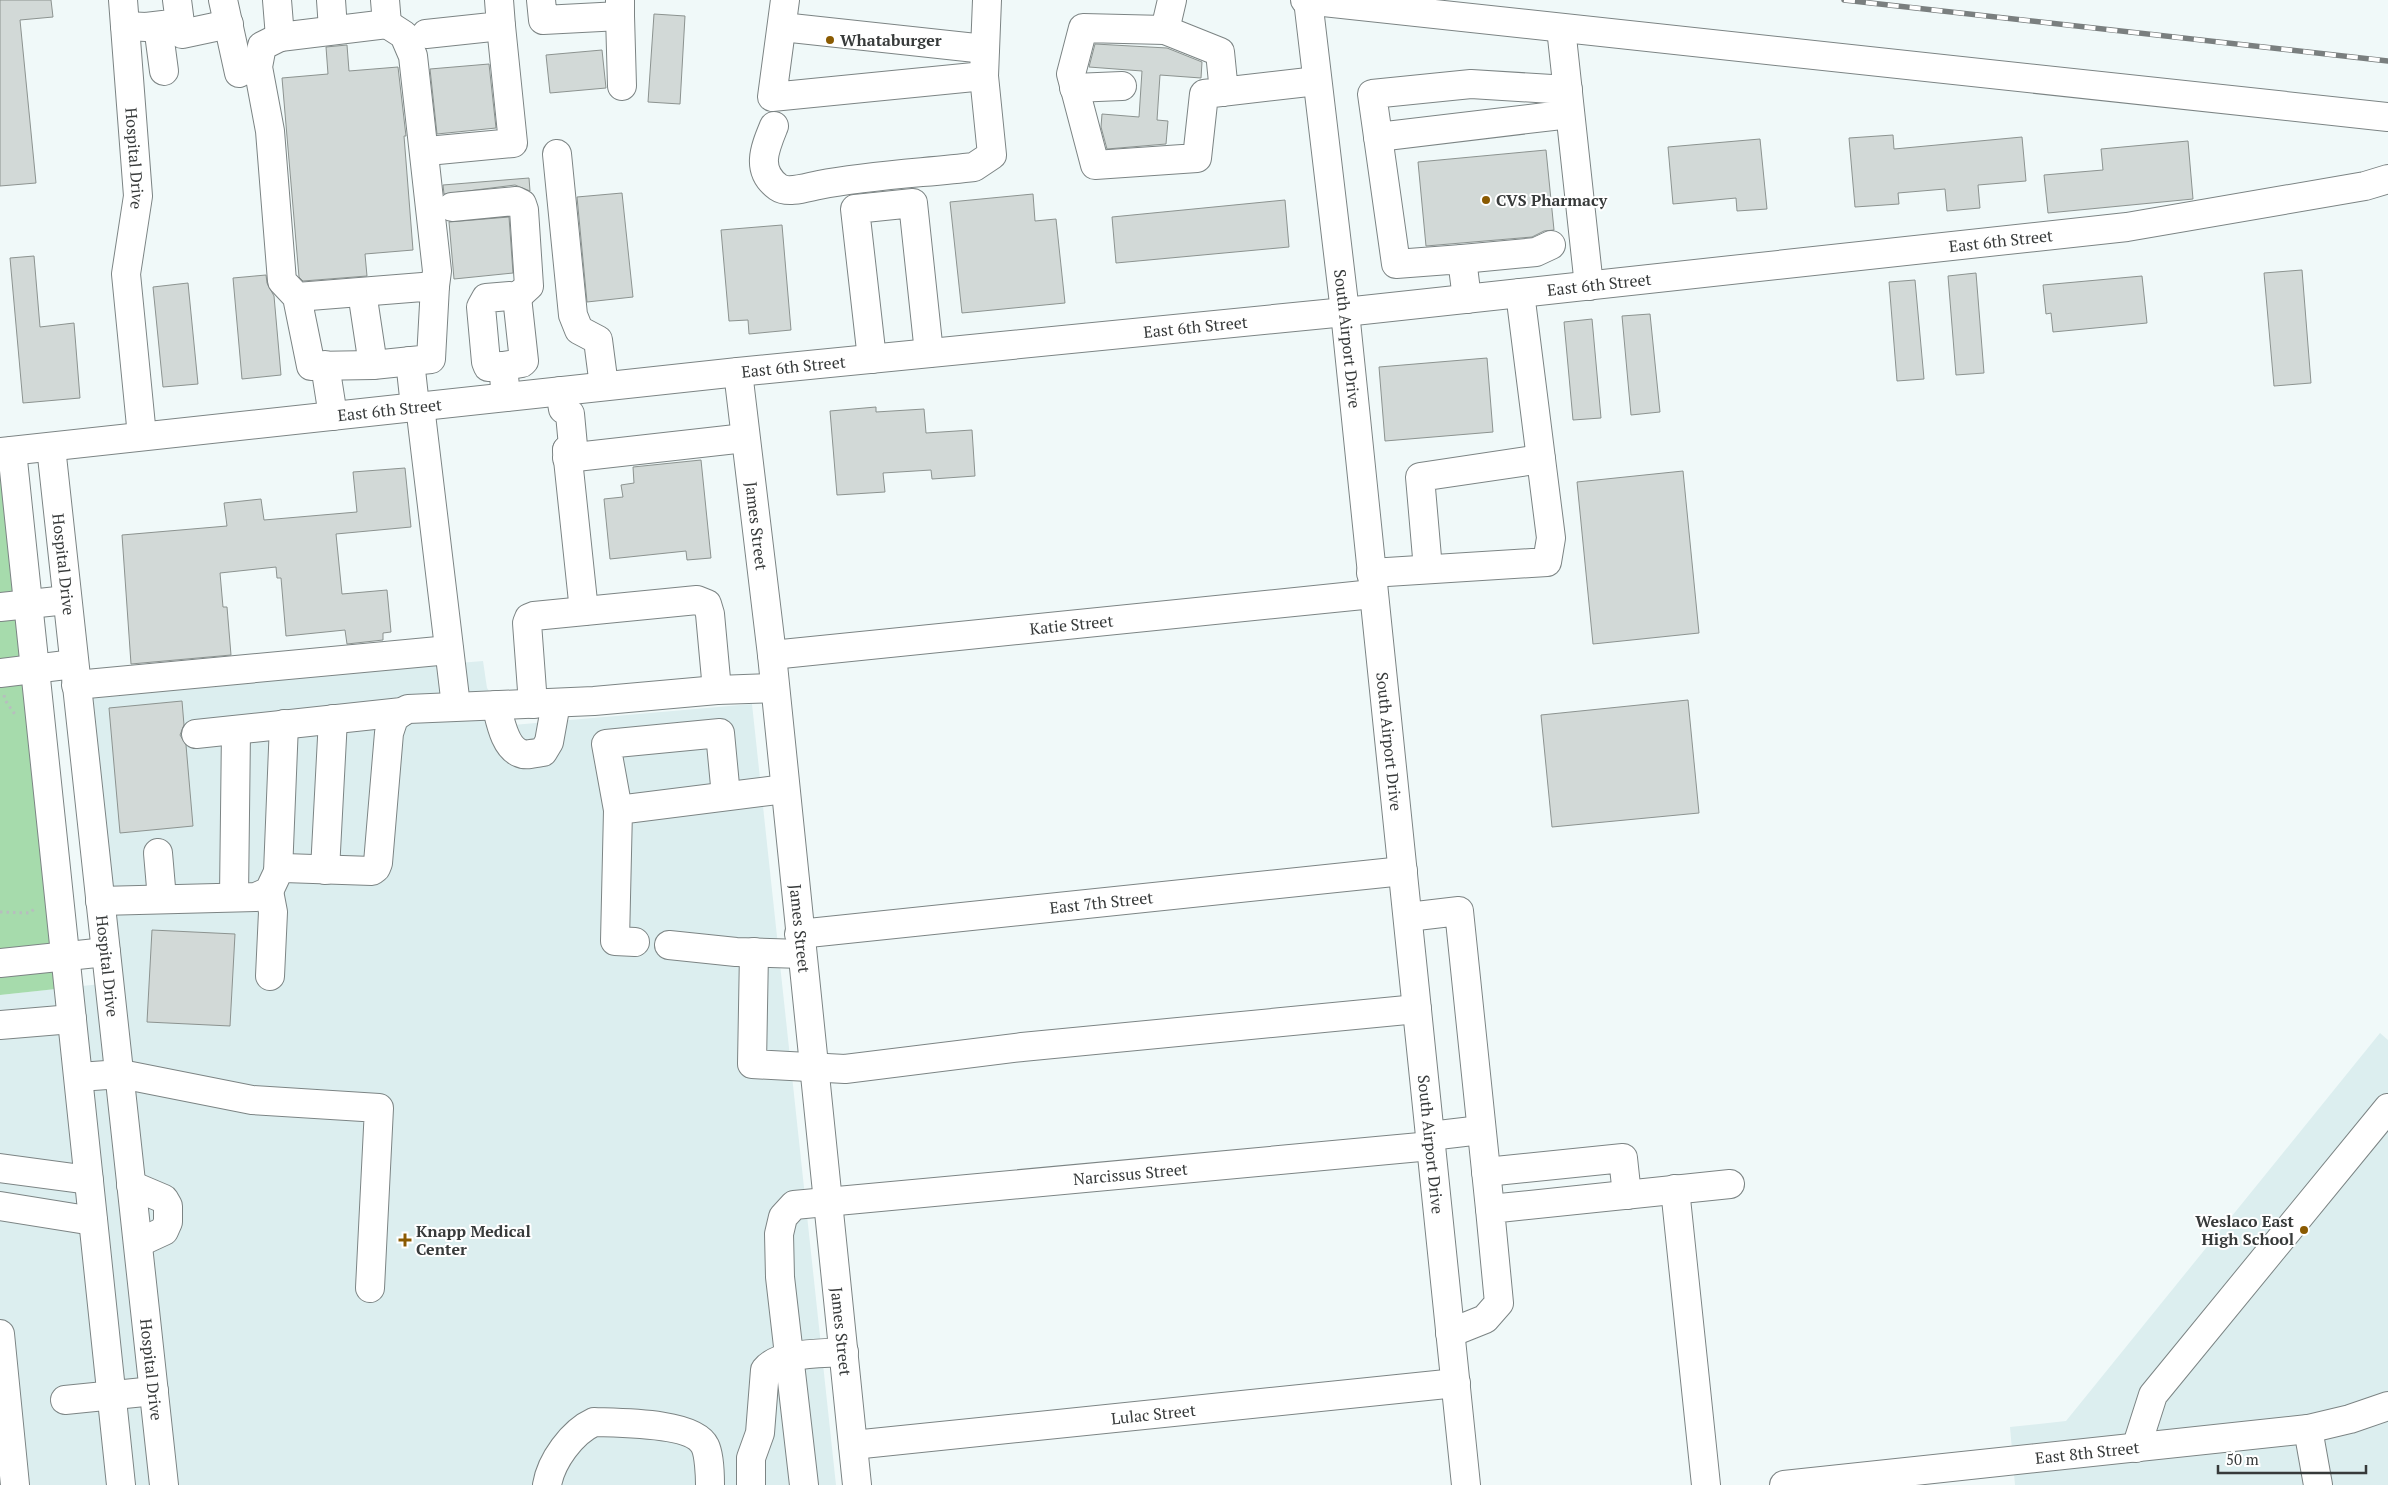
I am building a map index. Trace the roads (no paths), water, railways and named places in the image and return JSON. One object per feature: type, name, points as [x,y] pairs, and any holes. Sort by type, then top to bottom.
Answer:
[{"type":"street","points":[[277,0],[280,37]]},
{"type":"street","points":[[331,0],[333,29]]},
{"type":"street","points":[[541,0],[543,20],[620,8],[622,86]]},
{"type":"street","points":[[785,0],[772,97],[774,126],[780,162],[796,180],[830,183],[974,167],[992,155],[984,76],[987,0]]},
{"type":"street","points":[[1165,30],[1172,0]]},
{"type":"street","points":[[1307,0],[2388,117]]},
{"type":"street","name":"South Airport Drive","points":[[1307,0],[1344,312],[1466,1485]]},
{"type":"street","points":[[172,16],[182,34],[226,12],[239,73]]},
{"type":"street","points":[[386,12],[404,35],[413,56],[437,272],[431,359],[373,365],[311,366],[297,297],[282,281],[270,131],[258,67],[262,46],[280,37],[333,29],[386,12]]},
{"type":"street","points":[[124,13],[172,16]]},
{"type":"street","name":"Hospital Drive","points":[[124,13],[138,196],[126,274],[142,436]]},
{"type":"street","points":[[426,34],[500,13],[514,143],[438,150]]},
{"type":"street","points":[[164,71],[172,16]]},
{"type":"street","points":[[782,27],[985,49]]},
{"type":"street","points":[[1224,92],[1220,52],[1165,30],[1082,28],[1070,74],[1095,164],[1197,158],[1204,94],[1224,92],[1318,81]]},
{"type":"street","points":[[1561,28],[1589,286]]},
{"type":"street","points":[[772,97],[984,76]]},
{"type":"street","points":[[1569,102],[1471,84],[1372,94],[1396,264],[1536,252],[1555,239],[1580,201]]},
{"type":"street","points":[[1074,88],[1122,86]]},
{"type":"street","points":[[1378,137],[1569,102]]},
{"type":"street","points":[[557,154],[572,315],[580,330],[598,340],[604,386]]},
{"type":"street","name":"East 6th Street","points":[[6,452],[506,397],[561,400],[604,386],[1344,312],[2127,227],[2365,186],[2388,179]]},
{"type":"street","points":[[452,207],[516,201],[522,204],[530,276],[529,286],[517,298]]},
{"type":"street","points":[[872,359],[855,209],[913,203],[929,353]]},
{"type":"street","points":[[1462,259],[1467,299]]},
{"type":"street","points":[[297,297],[435,286]]},
{"type":"street","points":[[362,292],[373,365]]},
{"type":"street","points":[[1428,569],[1420,477],[1541,459],[1520,293]]},
{"type":"street","points":[[510,296],[517,298],[524,361],[522,364],[488,367],[481,307],[486,298],[510,296]]},
{"type":"street","points":[[410,361],[456,706]]},
{"type":"street","points":[[325,365],[334,416]]},
{"type":"street","points":[[503,366],[506,397]]},
{"type":"street","name":"James Street","points":[[738,372],[772,655],[800,944],[857,1485]]},
{"type":"street","points":[[561,400],[555,415],[558,447],[567,454],[746,438]]},
{"type":"street","name":"Hospital Drive","points":[[51,447],[100,901],[121,1074],[131,1185],[164,1485]]},
{"type":"street","points":[[6,452],[28,604],[121,1485]]},
{"type":"street","points":[[567,454],[584,611]]},
{"type":"street","name":"Katie Street","points":[[772,655],[1372,584],[1428,569],[1547,562],[1551,538],[1541,459]]},
{"type":"street","points":[[0,607],[67,600]]},
{"type":"street","points":[[496,705],[507,738],[513,749],[521,754],[543,752],[549,742],[545,703],[527,624],[530,618],[534,616],[697,600],[707,604],[710,614],[717,690]]},
{"type":"street","points":[[0,673],[34,668],[75,674],[449,650]]},
{"type":"street","points":[[100,901],[256,897],[273,882],[284,868],[372,871],[378,863],[390,733],[394,718],[408,709],[545,703],[717,690],[775,688]]},
{"type":"street","points":[[196,734],[402,712]]},
{"type":"street","points":[[325,870],[333,719]]},
{"type":"street","points":[[270,976],[273,882],[284,724]]},
{"type":"street","points":[[234,897],[236,730]]},
{"type":"street","points":[[635,942],[615,941],[618,810],[606,744],[720,733],[726,796]]},
{"type":"street","points":[[618,810],[785,789]]},
{"type":"street","points":[[158,853],[162,900]]},
{"type":"street","name":"East 7th Street","points":[[669,945],[754,952],[800,944],[1403,870]]},
{"type":"street","points":[[1408,917],[1459,911],[1490,1209],[1499,1303],[1485,1319],[1450,1333]]},
{"type":"street","points":[[0,963],[106,952]]},
{"type":"street","points":[[754,952],[752,1064],[845,1068],[1022,1047],[1417,1009]]},
{"type":"street","points":[[0,1025],[72,1019]]},
{"type":"street","points":[[79,1077],[121,1074],[252,1100],[379,1108],[370,1288]]},
{"type":"street","points":[[2136,1448],[2153,1395],[2388,1108]]},
{"type":"street","name":"Narcissus Street","points":[[804,1485],[780,1277],[779,1234],[783,1217],[794,1205],[1430,1141],[1481,1130]]},
{"type":"street","points":[[1486,1172],[1623,1158],[1627,1195]]},
{"type":"street","points":[[0,1168],[89,1180]]},
{"type":"street","points":[[1490,1209],[1730,1184]]},
{"type":"street","points":[[1675,1190],[1706,1485]]},
{"type":"street","points":[[0,1206],[93,1220]]},
{"type":"street","points":[[0,1334],[15,1485]]},
{"type":"street","points":[[751,1485],[751,1458],[760,1433],[765,1370],[770,1364],[782,1358],[844,1352]]},
{"type":"street","name":"Lulac Street","points":[[853,1446],[1456,1383]]},
{"type":"street","points":[[65,1400],[154,1391]]},
{"type":"street","name":"East 8th Street","points":[[1784,1485],[1905,1479],[2136,1448],[2308,1430],[2350,1420],[2388,1406]]},
{"type":"street","points":[[547,1485],[549,1474],[568,1443],[585,1426],[594,1422],[657,1424],[695,1436],[705,1446],[710,1485]]},
{"type":"street","points":[[2308,1430],[2318,1485]]},
{"type":"railway","points":[[1844,0],[2388,61]]},
{"type":"place","name":"Whataburger","points":[[830,40]]},
{"type":"place","name":"CVS Pharmacy","points":[[1486,200]]},
{"type":"place","name":"Weslaco East High School","points":[[2304,1230]]},
{"type":"place","name":"Knapp Medical Center","points":[[405,1240]]}]
